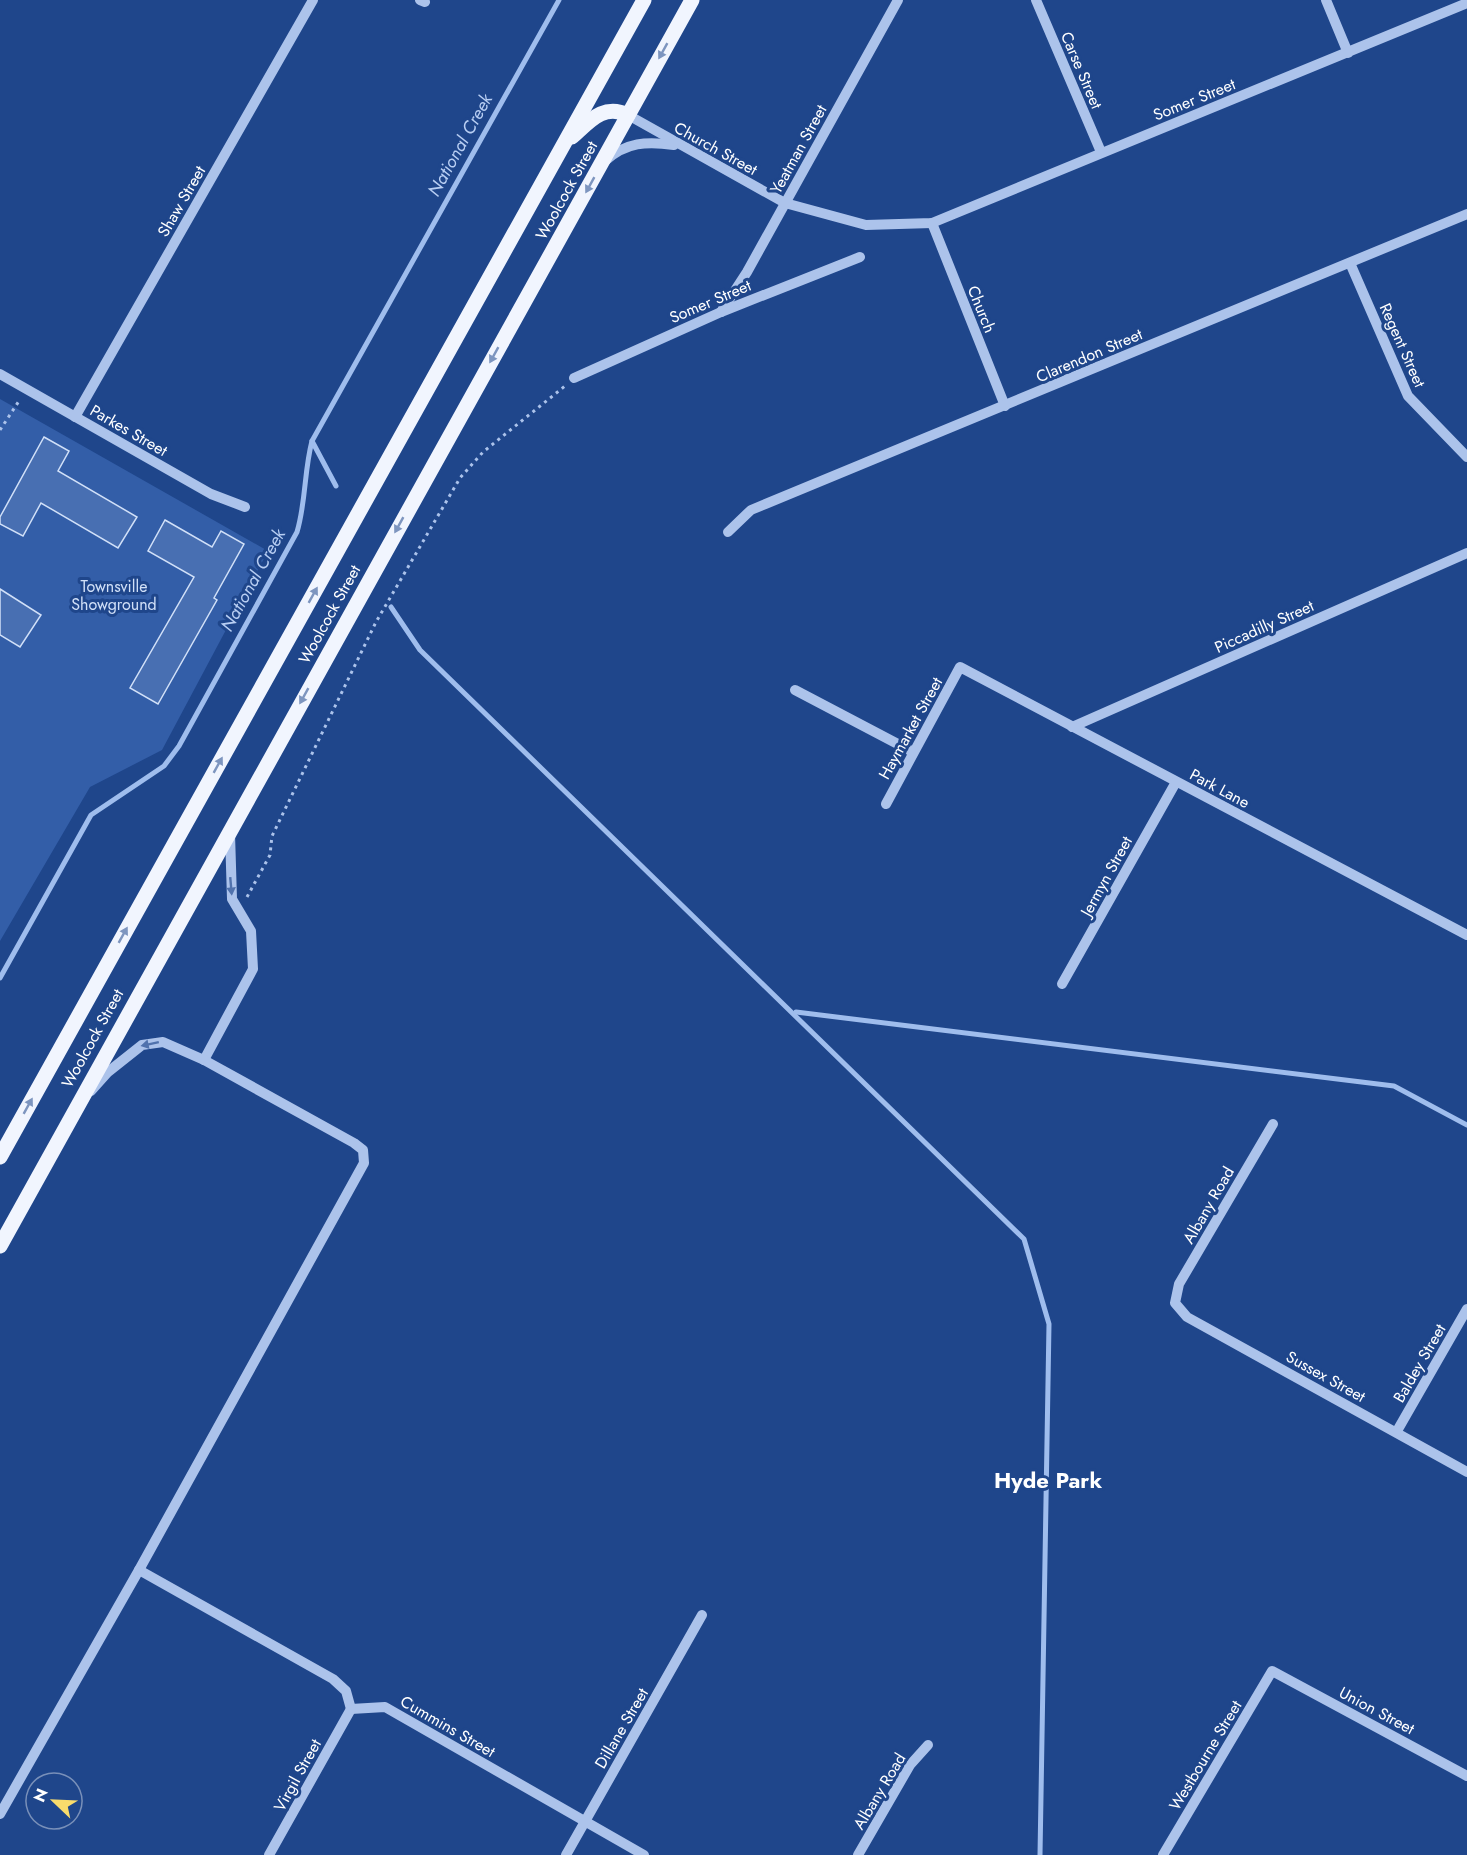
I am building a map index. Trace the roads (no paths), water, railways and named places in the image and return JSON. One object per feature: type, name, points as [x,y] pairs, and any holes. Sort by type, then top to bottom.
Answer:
[{"type":"main road","name":"Woolcock Street","points":[[0,1157],[644,0]]},
{"type":"main road","name":"Woolcock Street","points":[[0,1246],[70,1116],[692,0]]},
{"type":"main road","points":[[563,146],[603,112],[613,110],[628,115]]},
{"type":"street","name":"Shaw Street","points":[[75,417],[313,0]]},
{"type":"street","name":"Yeatman Street","points":[[721,312],[785,203],[898,0]]},
{"type":"street","name":"Carse Street","points":[[1036,0],[1101,152]]},
{"type":"street","points":[[1326,0],[1348,53]]},
{"type":"street","name":"Somer Street","points":[[932,223],[1467,3]]},
{"type":"street","name":"Church Street","points":[[628,115],[785,203],[866,225],[932,223]]},
{"type":"street","points":[[602,164],[619,150],[635,143],[656,142],[686,148]]},
{"type":"street","name":"Clarendon Street","points":[[728,532],[751,510],[1467,214]]},
{"type":"street","name":"Church","points":[[932,223],[1005,406]]},
{"type":"street","name":"Somer Street","points":[[574,378],[721,312],[860,257]]},
{"type":"street","name":"Regent Street","points":[[1350,263],[1408,396],[1467,457]]},
{"type":"street","name":"Parkes Street","points":[[0,374],[211,494],[245,507]]},
{"type":"street","name":"Piccadilly Street","points":[[1072,726],[1467,554]]},
{"type":"street","name":"Park Lane","points":[[960,668],[1465,930]]},
{"type":"street","name":"Haymarket Street","points":[[886,804],[960,668]]},
{"type":"street","points":[[795,690],[913,752]]},
{"type":"street","name":"Jermyn Street","points":[[1062,984],[1176,782]]},
{"type":"street","points":[[204,1060],[253,969],[250,932],[232,900],[230,828]]},
{"type":"street","points":[[0,1814],[139,1570],[364,1163],[363,1150],[354,1143],[204,1060],[163,1042],[142,1045],[108,1072],[70,1116]]},
{"type":"street","name":"Albany Road","points":[[1175,1303],[1179,1284],[1273,1124]]},
{"type":"street","name":"Sussex Street","points":[[1175,1303],[1187,1317],[1397,1431],[1467,1472]]},
{"type":"street","name":"Baldey Street","points":[[1397,1431],[1467,1309]]},
{"type":"street","points":[[139,1570],[333,1679],[345,1691],[351,1709]]},
{"type":"street","name":"Dillane Street","points":[[566,1855],[702,1615]]},
{"type":"street","name":"Union Street","points":[[1272,1671],[1467,1776]]},
{"type":"street","name":"Westbourne Street","points":[[1163,1855],[1272,1671]]},
{"type":"street","name":"Cummins Street","points":[[351,1709],[385,1707],[644,1855]]},
{"type":"street","name":"Virgil Street","points":[[269,1855],[351,1709]]},
{"type":"street","name":"Albany Road","points":[[858,1855],[910,1765],[928,1745]]},
{"type":"waterway","name":"National Creek","points":[[0,978],[91,815],[164,766],[179,746],[297,532],[312,441],[559,0]]},
{"type":"waterway","points":[[312,441],[336,486]]},
{"type":"waterway","points":[[391,607],[420,650],[1024,1239],[1049,1324],[1040,1855]]},
{"type":"waterway","points":[[796,1012],[1394,1086],[1467,1125]]},
{"type":"district","name":"Hyde Park","points":[[1048,1480]]},
{"type":"park label","name":"Townsville Showground","points":[[114,595]]}]
